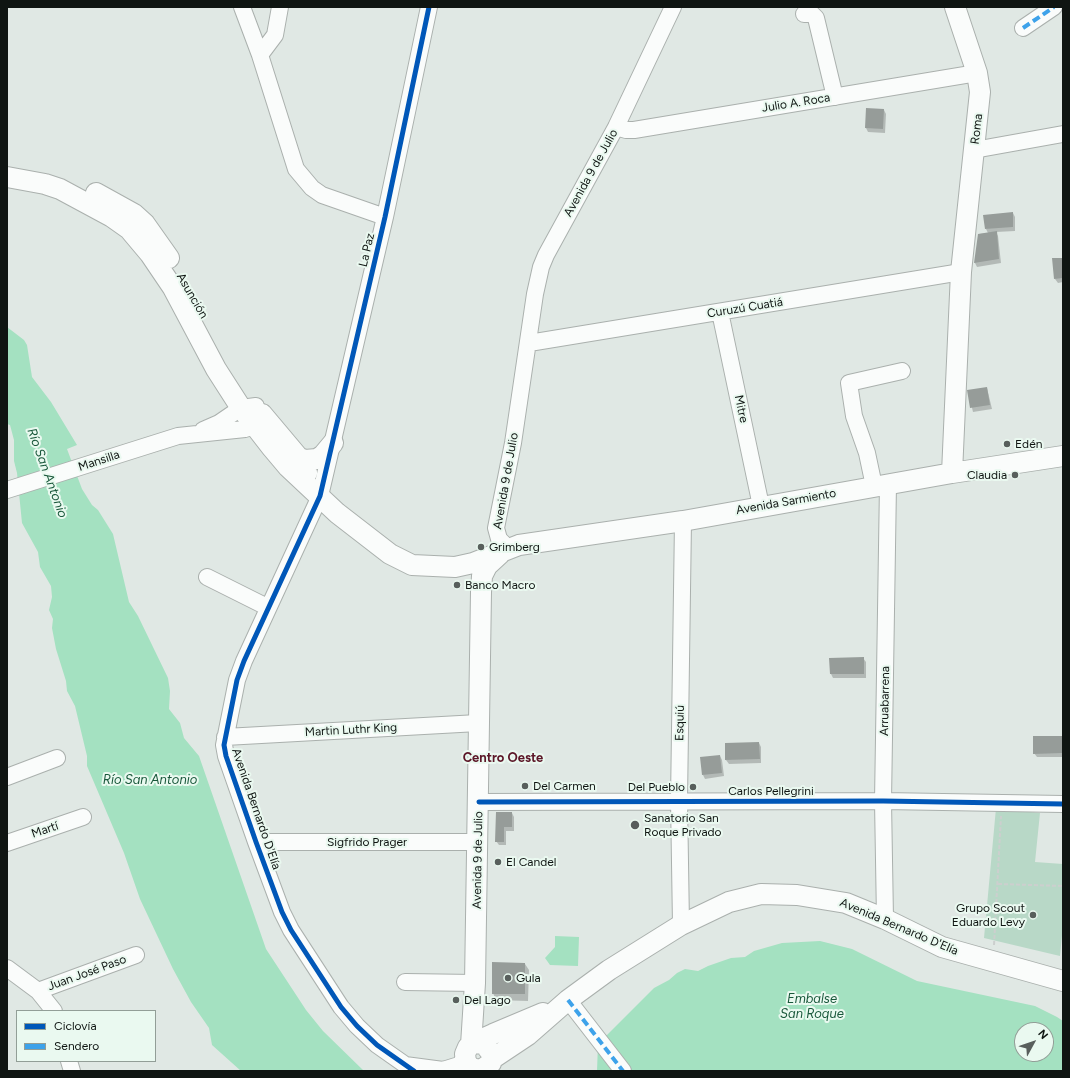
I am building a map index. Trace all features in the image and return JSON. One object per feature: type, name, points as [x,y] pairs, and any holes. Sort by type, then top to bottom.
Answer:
[{"type":"main road","name":"Roma","points":[[952,473],[960,292],[957,267],[974,150],[980,92],[977,73],[955,7]]},
{"type":"main road","name":"Asunción","points":[[7,164],[44,172],[85,188],[126,209],[145,224],[185,282],[254,414],[288,467],[337,513],[390,554],[412,565],[455,567],[473,563],[508,548]]},
{"type":"main road","name":"Asunción","points":[[7,177],[45,184],[60,189],[112,217],[129,229],[150,254],[173,288],[216,369],[254,414],[299,458],[320,496]]},
{"type":"main road","points":[[299,458],[305,460],[317,459],[323,455],[333,443]]},
{"type":"main road","name":"Avenida Sarmiento","points":[[508,548],[683,521],[881,485],[1063,456]]},
{"type":"main road","name":"Avenida 9 de Julio","points":[[477,1062],[475,983],[479,802],[478,723],[480,592],[482,576],[487,566],[508,548]]},
{"type":"main road","name":"Asunción","points":[[455,567],[472,576],[480,592]]},
{"type":"main road","name":"Avenida Bernardo D'Elía","points":[[477,1062],[540,1015],[568,1000],[609,970],[681,925],[729,902],[747,896],[770,893],[832,899],[846,902],[942,947],[1063,981]]},
{"type":"street","points":[[242,7],[260,55],[292,160],[304,179],[312,188],[322,194],[385,217]]},
{"type":"street","points":[[260,55],[275,35],[280,7]]},
{"type":"street","name":"La Paz","points":[[320,496],[385,217],[429,7]]},
{"type":"street","name":"Avenida 9 de Julio","points":[[508,548],[498,539],[496,528],[513,443],[536,294],[546,254],[616,127],[673,7]]},
{"type":"street","points":[[1023,28],[1054,7]]},
{"type":"street","points":[[804,14],[812,14],[816,18],[835,96]]},
{"type":"street","name":"Julio A. Roca","points":[[616,127],[626,130],[634,130],[977,73]]},
{"type":"street","points":[[974,150],[1063,134]]},
{"type":"street","name":"Curuzú Cuatiá","points":[[529,343],[720,312],[957,267]]},
{"type":"street","name":"Mitre","points":[[720,312],[761,506]]},
{"type":"street","name":"Arruabarrena","points":[[885,919],[881,485],[867,453],[854,416],[849,383],[902,371]]},
{"type":"street","name":"Mansilla","points":[[192,434],[219,423],[254,414]]},
{"type":"street","name":"Mansilla","points":[[7,490],[178,436],[233,432],[254,414]]},
{"type":"street","name":"Avenida Bernardo D'Elía","points":[[320,496],[267,608],[237,680],[225,737],[226,756],[282,912],[341,1007],[357,1026],[377,1045],[410,1068],[443,1070],[459,1065],[477,1062]]},
{"type":"street","name":"Esquiú","points":[[681,925],[679,800],[683,521]]},
{"type":"street","points":[[207,577],[267,608]]},
{"type":"street","name":"Martin Luthr King","points":[[225,737],[478,723]]},
{"type":"street","points":[[7,777],[58,758]]},
{"type":"street","name":"Carlos Pellegrini","points":[[479,802],[679,800],[1063,804]]},
{"type":"street","name":"Martí","points":[[7,843],[83,817]]},
{"type":"street","name":"Sigfrido Prager","points":[[256,842],[478,842]]},
{"type":"street","name":"Juan José Paso","points":[[38,991],[136,955]]},
{"type":"street","points":[[7,968],[38,991],[53,1010]]},
{"type":"street","points":[[405,982],[475,983]]},
{"type":"street","points":[[568,1000],[623,1071]]},
{"type":"path","points":[[993,962],[1002,803]]},
{"type":"path","points":[[998,884],[1063,886]]},
{"type":"shaded area","points":[[996,808],[1040,813],[1035,862],[1063,864],[1063,925],[1060,956],[984,938]]},
{"type":"water","name":"Río San Antonio","points":[[7,327],[24,340],[27,345],[32,377],[51,402],[77,445],[67,449],[82,489],[92,505],[98,510],[113,534],[129,602],[138,616],[168,678],[170,691],[169,709],[180,723],[184,738],[199,756],[266,949],[306,1010],[323,1031],[364,1071],[241,1071],[212,1045],[209,1028],[191,1002],[173,969],[140,899],[124,853],[87,766],[87,756],[75,706],[67,691],[66,681],[56,649],[52,628],[53,619],[49,610],[52,597],[51,586],[40,567],[38,552],[22,523],[17,473],[14,461],[14,440],[10,425],[7,424]]},
{"type":"water","points":[[555,936],[579,937],[578,966],[550,965],[545,958],[555,947]]},
{"type":"water","name":"Embalse San Roque","points":[[820,941],[852,949],[917,981],[1035,1006],[1063,1021],[1063,1071],[597,1071],[598,1044],[654,988],[685,969],[698,971],[731,958],[745,957],[754,951],[782,943]]},
{"type":"building","points":[[866,108],[884,109],[883,129],[865,128]]},
{"type":"building","points":[[1013,212],[1013,227],[985,229],[983,215]]},
{"type":"building","points":[[997,231],[999,259],[974,263],[978,234]]},
{"type":"building","points":[[1052,258],[1063,258],[1063,278],[1054,279]]},
{"type":"building","points":[[987,387],[990,405],[970,408],[967,390]]},
{"type":"building","points":[[864,657],[864,674],[830,674],[829,658]]},
{"type":"building","points":[[1033,736],[1063,736],[1063,753],[1033,754]]},
{"type":"building","points":[[759,742],[760,759],[725,760],[725,743]]},
{"type":"building","points":[[720,755],[722,773],[702,775],[700,757]]},
{"type":"building","points":[[496,812],[512,812],[512,827],[504,827],[504,842],[495,842]]},
{"type":"building","name":"Gula","points":[[492,962],[525,963],[525,994],[492,994]]},
{"type":"marked path","points":[[1023,28],[1054,7]]},
{"type":"marked path","points":[[568,1000],[623,1071]]},
{"type":"cycle path","points":[[414,1071],[377,1045],[357,1026],[341,1007],[291,930],[282,912],[256,842],[226,756],[224,745],[237,680],[244,661],[320,496],[385,217],[429,7]]},
{"type":"cycle path","points":[[479,802],[883,801],[1063,804]]},
{"type":"place","name":"Edén","points":[[1007,444]]},
{"type":"place","name":"Claudia","points":[[1015,475]]},
{"type":"place","name":"Grimberg","points":[[481,547]]},
{"type":"place","name":"Banco Macro","points":[[457,585]]},
{"type":"place","name":"Del Carmen","points":[[525,786]]},
{"type":"place","name":"Del Pueblo","points":[[693,787]]},
{"type":"place","name":"Sanatorio San Roque Privado","points":[[635,825]]},
{"type":"place","name":"El Candel","points":[[498,862]]},
{"type":"place","name":"Grupo Scout Eduardo Levy","points":[[1033,915]]},
{"type":"place","name":"Gula","points":[[508,978]]},
{"type":"place","name":"Del Lago","points":[[456,1000]]},
{"type":"district","name":"Centro Oeste","points":[[503,758]]}]
